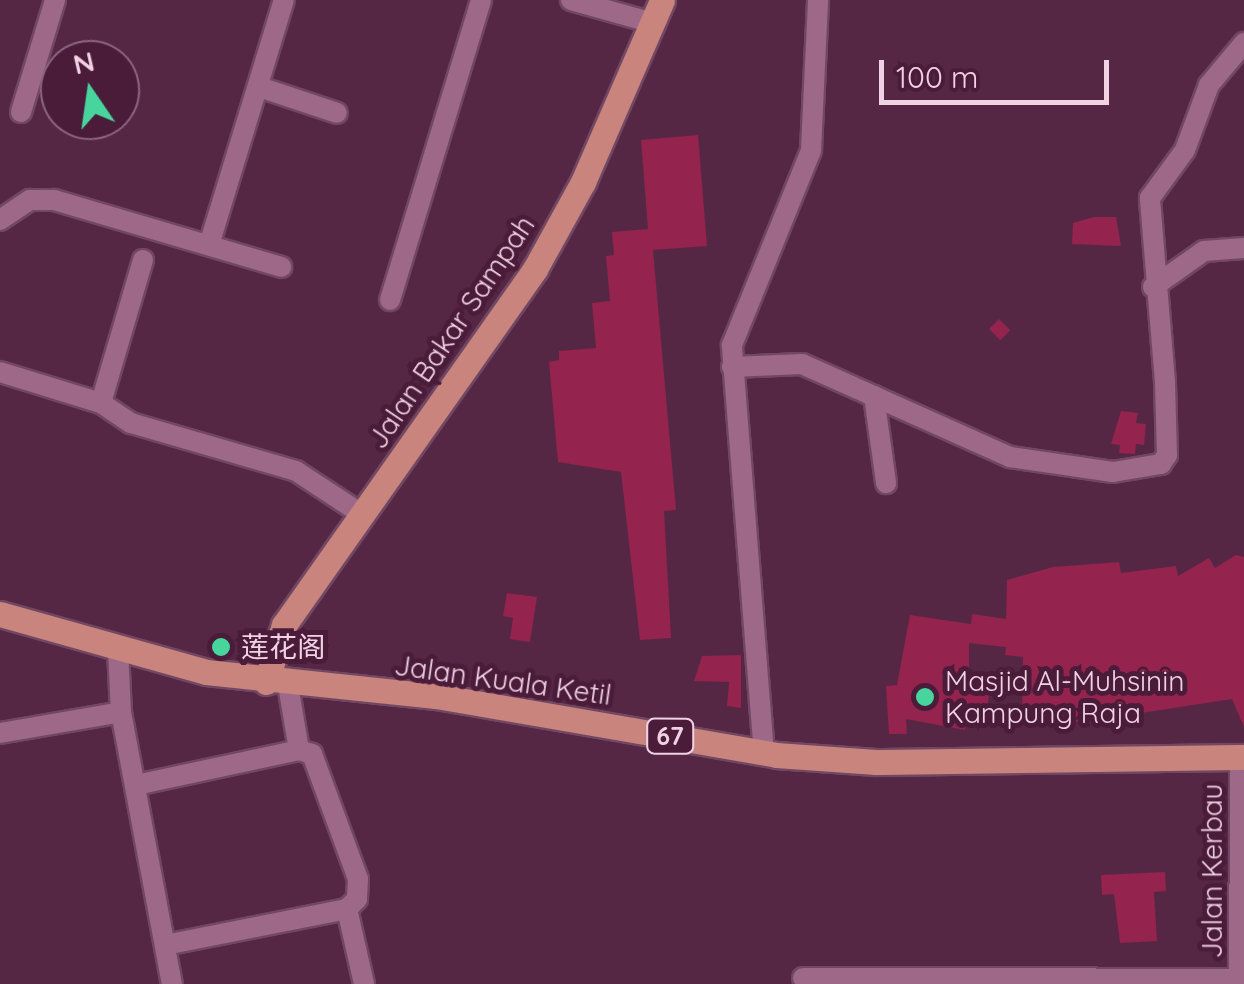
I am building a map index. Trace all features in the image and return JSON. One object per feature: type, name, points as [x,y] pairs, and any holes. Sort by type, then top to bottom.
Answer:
[{"type":"main road","name":"Jalan Bakar Sampah","points":[[277,684],[284,625],[535,268],[583,182],[658,12]]},
{"type":"main road","name":"Jalan Kuala Ketil","points":[[0,614],[118,649],[277,684],[436,696],[764,754],[907,762],[1242,757]]},
{"type":"street","points":[[22,112],[55,0]]},
{"type":"street","points":[[208,245],[284,0]]},
{"type":"street","points":[[390,300],[481,0]]},
{"type":"street","points":[[571,0],[658,12]]},
{"type":"street","points":[[764,754],[732,367],[739,316],[812,150],[818,0]]},
{"type":"street","points":[[732,367],[802,364],[1010,457],[1114,472],[1161,464],[1167,455],[1166,382],[1154,287],[1150,198],[1185,150],[1210,85],[1244,44]]},
{"type":"street","points":[[258,87],[337,113]]},
{"type":"street","points":[[0,220],[16,205],[42,198],[281,267]]},
{"type":"street","points":[[1154,287],[1204,251],[1244,248]]},
{"type":"street","points":[[101,403],[143,260]]},
{"type":"street","points":[[0,372],[101,403],[131,423],[296,471],[363,515]]},
{"type":"street","points":[[874,396],[886,483]]},
{"type":"street","points":[[118,649],[120,712],[172,984]]},
{"type":"street","points":[[165,945],[347,909],[358,899],[358,879],[318,763],[300,750],[277,684]]},
{"type":"street","points":[[0,733],[120,712]]},
{"type":"street","points":[[136,785],[300,750]]},
{"type":"street","name":"Jalan Kerbau","points":[[1239,981],[1242,757]]},
{"type":"street","points":[[347,909],[364,984]]},
{"type":"street","points":[[803,978],[1239,981]]},
{"type":"building","points":[[698,135],[707,246],[653,250],[676,510],[664,511],[671,638],[640,640],[621,472],[558,462],[549,362],[559,360],[559,351],[596,348],[592,303],[610,301],[606,256],[614,255],[612,232],[648,229],[641,140]]},
{"type":"building","points":[[1094,217],[1116,217],[1121,246],[1072,244],[1073,223]]},
{"type":"building","points":[[999,319],[1010,330],[1000,340],[989,329]]},
{"type":"building","points":[[1121,411],[1138,413],[1136,423],[1146,424],[1144,445],[1136,444],[1135,454],[1119,453],[1120,445],[1111,444]]},
{"type":"building","points":[[1236,555],[1244,557],[1244,727],[1232,699],[1141,713],[1143,723],[1096,725],[1022,712],[1023,657],[1005,655],[1006,647],[969,643],[969,673],[991,676],[987,711],[967,709],[965,730],[906,719],[907,734],[889,734],[886,686],[897,685],[910,615],[971,624],[972,614],[1006,619],[1007,580],[1053,567],[1119,562],[1121,573],[1176,566],[1178,576],[1209,558],[1215,568]]},
{"type":"building","points":[[507,593],[537,597],[530,642],[510,639],[513,618],[503,616]]},
{"type":"building","points":[[741,655],[741,708],[727,706],[729,682],[694,681],[702,656]]},
{"type":"building","points":[[1165,872],[1166,891],[1154,892],[1157,941],[1120,943],[1114,894],[1102,895],[1101,875]]},
{"type":"place","name":"莲花阁","points":[[221,647]]},
{"type":"place","name":"Masjid Al-Muhsinin Kampung Raja","points":[[925,697]]}]
